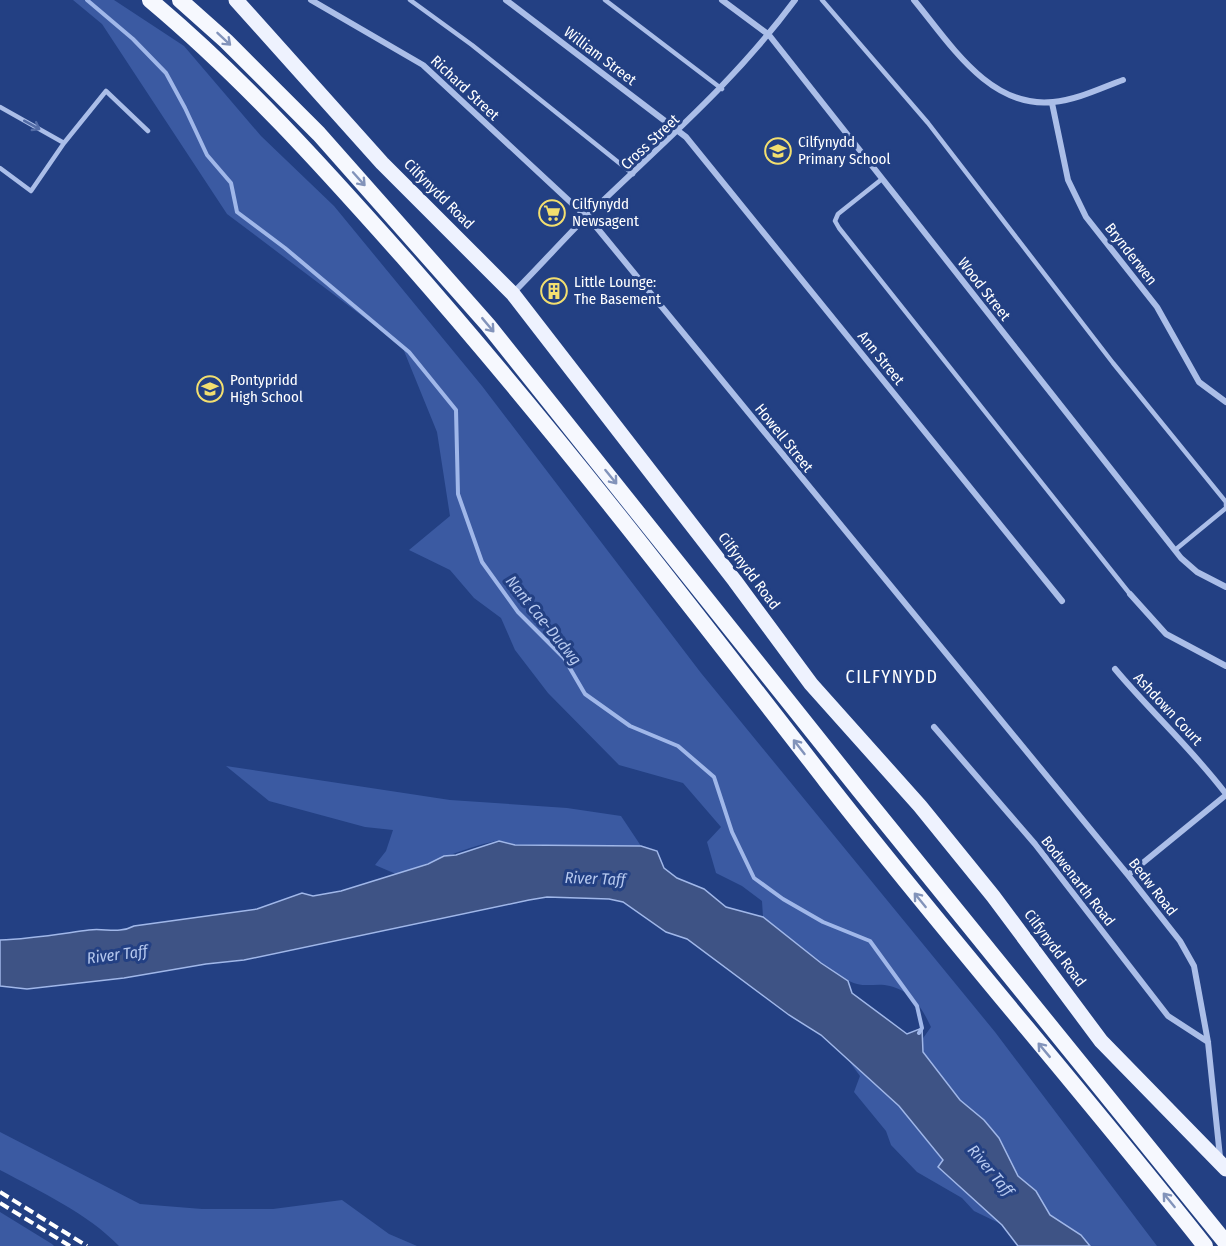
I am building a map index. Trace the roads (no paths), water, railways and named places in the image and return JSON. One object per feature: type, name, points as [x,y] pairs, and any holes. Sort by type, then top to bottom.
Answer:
[{"type":"highway","points":[[150,0],[210,51],[311,153],[476,339],[651,556],[972,964],[1205,1246]]},
{"type":"highway","points":[[180,0],[226,40],[319,134],[488,325],[858,790],[1226,1243]]},
{"type":"main road","name":"Cilfynydd Road","points":[[236,0],[382,164],[513,294],[735,581],[811,684],[920,806],[993,896],[1101,1041],[1223,1165]]},
{"type":"street","name":"Richard Street","points":[[310,0],[423,65],[586,217]]},
{"type":"street","name":"William Street","points":[[506,0],[679,131]]},
{"type":"street","name":"Wood Street","points":[[722,0],[769,35],[1181,558],[1197,572],[1226,586]]},
{"type":"street","name":"Cross Street","points":[[513,294],[586,217],[722,89],[769,35],[795,0]]},
{"type":"street","points":[[914,0],[975,72],[1010,97],[1052,103],[1123,80]]},
{"type":"street","name":"Brynderwen","points":[[1052,103],[1068,180],[1086,217],[1156,307],[1199,382],[1226,402]]},
{"type":"street","name":"Ann Street","points":[[679,131],[1062,602]]},
{"type":"street","name":"Howell Street","points":[[586,217],[962,676]]},
{"type":"street","points":[[1130,594],[1166,634],[1226,666]]},
{"type":"street","name":"Ashdown Court","points":[[1115,669],[1146,705],[1198,758],[1226,794]]},
{"type":"street","name":"Bedw Road","points":[[962,676],[1128,875],[1180,941],[1194,966],[1208,1042],[1223,1165]]},
{"type":"street","name":"Bodwenarth Road","points":[[934,727],[1035,844],[1168,1016],[1208,1042]]},
{"type":"street","points":[[1128,875],[1226,794]]},
{"type":"lane","points":[[410,0],[472,45],[633,174]]},
{"type":"lane","points":[[605,0],[722,89]]},
{"type":"lane","points":[[822,0],[964,167],[1106,355],[1219,493],[1226,507],[1175,550]]},
{"type":"lane","points":[[0,168],[31,191],[64,142],[106,91],[148,131]]},
{"type":"lane","points":[[0,107],[64,142]]},
{"type":"lane","points":[[882,179],[838,214],[836,221],[839,228],[1130,594]]},
{"type":"water","name":"River Taff","points":[[499,841],[515,845],[641,846],[657,851],[664,868],[677,878],[704,889],[726,907],[763,917],[821,963],[848,981],[852,993],[907,1034],[922,1028],[923,1052],[960,1100],[984,1120],[999,1138],[1018,1176],[1036,1191],[1050,1215],[1081,1235],[1090,1246],[1018,1246],[1002,1225],[938,1167],[943,1160],[899,1106],[821,1035],[789,1015],[687,939],[666,932],[623,902],[609,899],[547,897],[244,960],[124,978],[27,989],[0,986],[0,940],[89,930],[123,930],[134,926],[257,909],[302,893],[313,896],[341,891],[428,864],[444,856],[456,855]]},
{"type":"waterway","name":"Nant Cae-Dudwg","points":[[87,0],[133,39],[166,73],[207,155],[231,183],[237,212],[285,248],[409,352],[456,410],[458,494],[482,562],[518,612],[564,658],[585,694],[630,726],[678,746],[714,777],[732,832],[754,878],[783,899],[823,922],[870,941],[917,1006],[922,1028],[919,1033]]},
{"type":"railway","points":[[0,1192],[87,1246]]},
{"type":"railway","points":[[0,1203],[70,1246]]},
{"type":"place","name":"Cilfynydd Primary School","points":[[778,151]]},
{"type":"place","name":"Cilfynydd Newsagent","points":[[552,213]]},
{"type":"place","name":"Little Lounge: The Basement","points":[[554,291]]},
{"type":"place","name":"Pontypridd High School","points":[[210,389]]},
{"type":"district","name":"CILFYNYDD","points":[[892,677]]}]
